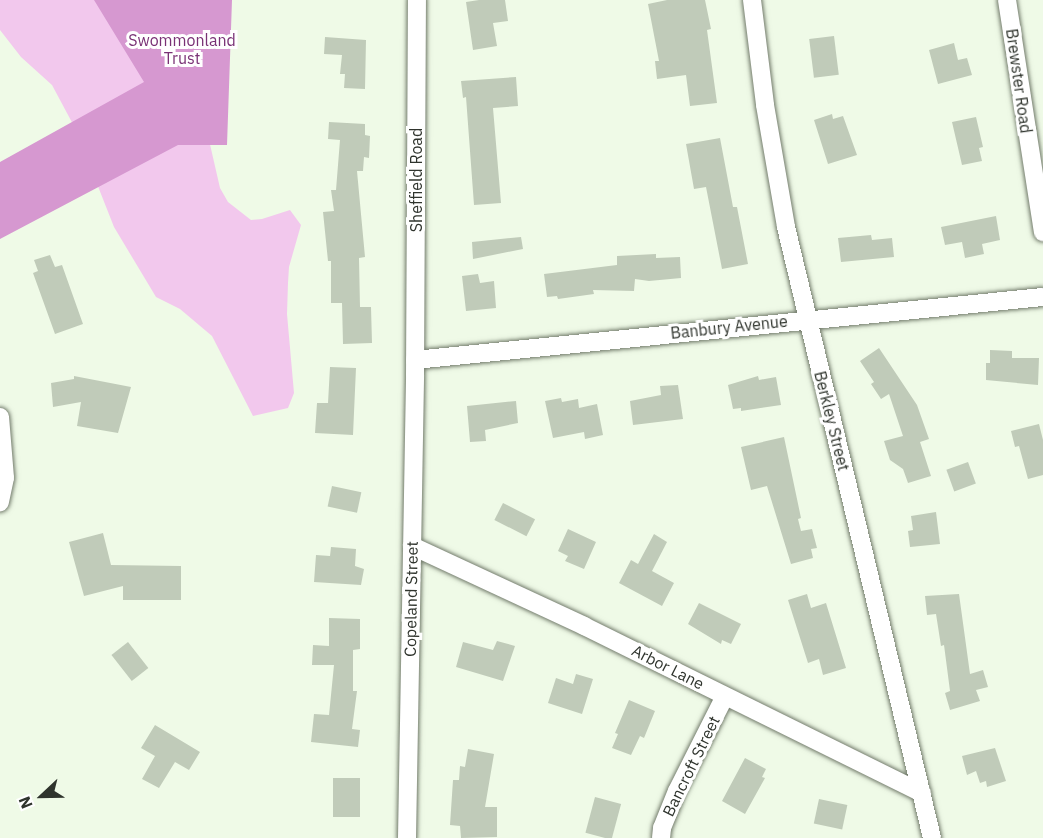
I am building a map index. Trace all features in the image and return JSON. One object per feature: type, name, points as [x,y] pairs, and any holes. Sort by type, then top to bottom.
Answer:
[{"type":"street","name":"Sheffield Road","points":[[415,360],[417,0]]},
{"type":"street","name":"Berkley Street","points":[[752,0],[765,105],[786,227],[932,838]]},
{"type":"street","name":"Brewster Road","points":[[1007,0],[1043,232]]},
{"type":"street","name":"Banbury Avenue","points":[[415,360],[1043,297]]},
{"type":"street","name":"Copeland Street","points":[[407,838],[415,360]]},
{"type":"street","points":[[0,417],[5,478],[0,502]]},
{"type":"street","name":"Arbor Lane","points":[[412,546],[584,626],[922,793]]},
{"type":"street","name":"Bancroft Street","points":[[661,838],[662,828],[677,791],[725,696]]},
{"type":"green space","points":[[0,0],[207,0],[209,140],[220,188],[228,202],[251,220],[290,210],[301,225],[289,267],[287,314],[294,393],[288,408],[253,416],[212,336],[180,309],[156,297],[114,227],[75,128],[52,85],[21,57],[0,30]]},
{"type":"green space","name":"Swommonland Trust","points":[[94,0],[232,0],[227,145],[178,145],[0,239],[0,162],[144,82]]},
{"type":"building","points":[[505,0],[508,21],[493,23],[497,46],[473,50],[466,2]]},
{"type":"building","points":[[667,0],[705,0],[711,29],[707,30],[717,103],[690,106],[686,75],[657,79],[655,61],[659,61],[648,4]]},
{"type":"building","points":[[834,36],[839,75],[814,78],[809,39]]},
{"type":"building","points":[[325,37],[366,40],[365,89],[344,88],[345,74],[340,74],[342,55],[324,54]]},
{"type":"building","points":[[954,43],[958,60],[967,58],[972,75],[938,84],[929,50]]},
{"type":"building","points":[[516,77],[518,106],[493,108],[501,203],[474,205],[466,97],[463,98],[461,81]]},
{"type":"building","points":[[832,114],[833,119],[843,116],[857,155],[828,164],[814,120]]},
{"type":"building","points":[[976,117],[983,147],[979,148],[982,161],[962,165],[952,122]]},
{"type":"building","points":[[329,122],[365,124],[365,135],[370,136],[369,158],[364,157],[363,171],[357,171],[365,257],[359,258],[360,307],[371,307],[372,343],[343,344],[342,303],[331,303],[331,261],[328,261],[323,212],[334,211],[331,190],[336,190],[340,140],[328,139]]},
{"type":"building","points":[[720,138],[733,207],[737,207],[748,264],[722,269],[706,187],[694,189],[686,144]]},
{"type":"building","points":[[996,216],[1000,240],[982,244],[984,254],[965,258],[962,242],[945,245],[941,227]]},
{"type":"building","points":[[871,235],[872,240],[892,238],[894,257],[841,262],[838,238]]},
{"type":"building","points":[[521,237],[523,249],[473,259],[472,242]]},
{"type":"building","points":[[656,254],[656,258],[680,257],[681,278],[649,281],[635,279],[634,291],[593,290],[594,294],[558,299],[557,296],[547,297],[544,274],[617,265],[617,256]]},
{"type":"building","points":[[50,255],[55,267],[62,265],[83,324],[55,334],[33,273],[38,271],[34,260]]},
{"type":"building","points":[[478,274],[480,283],[494,281],[496,308],[466,311],[462,276]]},
{"type":"building","points":[[879,348],[917,405],[929,439],[920,442],[931,476],[908,483],[903,469],[890,460],[884,441],[903,436],[889,394],[881,399],[871,384],[874,382],[860,361]]},
{"type":"building","points":[[990,350],[1012,351],[1012,358],[1039,358],[1038,385],[986,380],[986,363],[990,363]]},
{"type":"building","points":[[330,367],[356,368],[353,435],[315,433],[317,403],[328,403]]},
{"type":"building","points":[[74,376],[131,387],[118,433],[77,426],[81,402],[53,407],[51,383],[74,379]]},
{"type":"building","points":[[758,376],[759,380],[776,377],[781,405],[741,411],[741,408],[733,409],[728,385]]},
{"type":"building","points":[[678,385],[683,419],[633,425],[630,401],[661,395],[660,386]]},
{"type":"building","points":[[561,398],[562,402],[578,399],[579,408],[597,404],[603,435],[585,439],[584,432],[553,438],[545,401]]},
{"type":"building","points":[[516,401],[518,423],[485,430],[486,441],[470,442],[467,406]]},
{"type":"building","points":[[1039,424],[1043,440],[1043,475],[1028,479],[1019,446],[1015,447],[1011,431]]},
{"type":"building","points":[[784,437],[801,518],[798,519],[801,531],[812,529],[817,548],[811,549],[813,558],[791,564],[767,486],[751,490],[741,447]]},
{"type":"building","points":[[968,462],[976,484],[954,491],[946,470]]},
{"type":"building","points":[[332,486],[361,492],[357,513],[328,507]]},
{"type":"building","points":[[503,503],[535,519],[526,536],[494,520]]},
{"type":"building","points":[[936,512],[940,544],[910,547],[908,531],[913,530],[911,516]]},
{"type":"building","points":[[568,529],[596,542],[584,569],[565,561],[568,556],[558,551]]},
{"type":"building","points":[[103,533],[111,565],[181,566],[181,600],[123,600],[123,586],[84,596],[69,542]]},
{"type":"building","points":[[654,534],[667,542],[652,571],[674,583],[662,606],[619,583],[631,560],[638,564]]},
{"type":"building","points":[[331,547],[356,549],[355,566],[364,569],[361,585],[314,582],[316,555],[330,556]]},
{"type":"building","points":[[807,594],[811,608],[826,603],[846,668],[823,675],[819,659],[808,663],[788,600]]},
{"type":"building","points":[[959,594],[970,674],[983,670],[988,687],[976,690],[980,701],[950,710],[945,693],[950,691],[944,645],[941,646],[936,614],[927,615],[925,596]]},
{"type":"building","points":[[699,603],[741,624],[731,644],[722,640],[721,644],[688,624]]},
{"type":"building","points":[[329,618],[360,619],[360,649],[353,650],[353,691],[357,691],[352,729],[360,730],[358,747],[311,742],[314,714],[329,715],[334,665],[312,665],[313,645],[329,646]]},
{"type":"building","points":[[497,641],[515,646],[503,681],[456,667],[463,642],[493,650]]},
{"type":"building","points":[[128,642],[148,668],[132,681],[111,655]]},
{"type":"building","points":[[576,674],[593,679],[582,714],[548,703],[556,678],[573,684]]},
{"type":"building","points":[[629,700],[655,711],[644,738],[640,736],[631,755],[612,748],[618,734],[615,733]]},
{"type":"building","points":[[155,725],[200,752],[189,770],[175,762],[159,788],[142,779],[155,756],[141,748]]},
{"type":"building","points":[[995,748],[1006,781],[987,787],[986,781],[980,783],[976,771],[967,775],[962,756]]},
{"type":"building","points":[[468,749],[494,754],[485,807],[497,807],[497,837],[461,838],[460,826],[450,825],[453,780],[459,780],[460,766],[465,767]]},
{"type":"building","points":[[745,758],[766,769],[762,777],[765,778],[745,814],[722,801]]},
{"type":"building","points":[[333,778],[360,778],[360,817],[333,817]]},
{"type":"building","points":[[595,797],[621,804],[612,838],[585,833]]},
{"type":"building","points":[[819,799],[847,805],[842,829],[814,823]]}]
